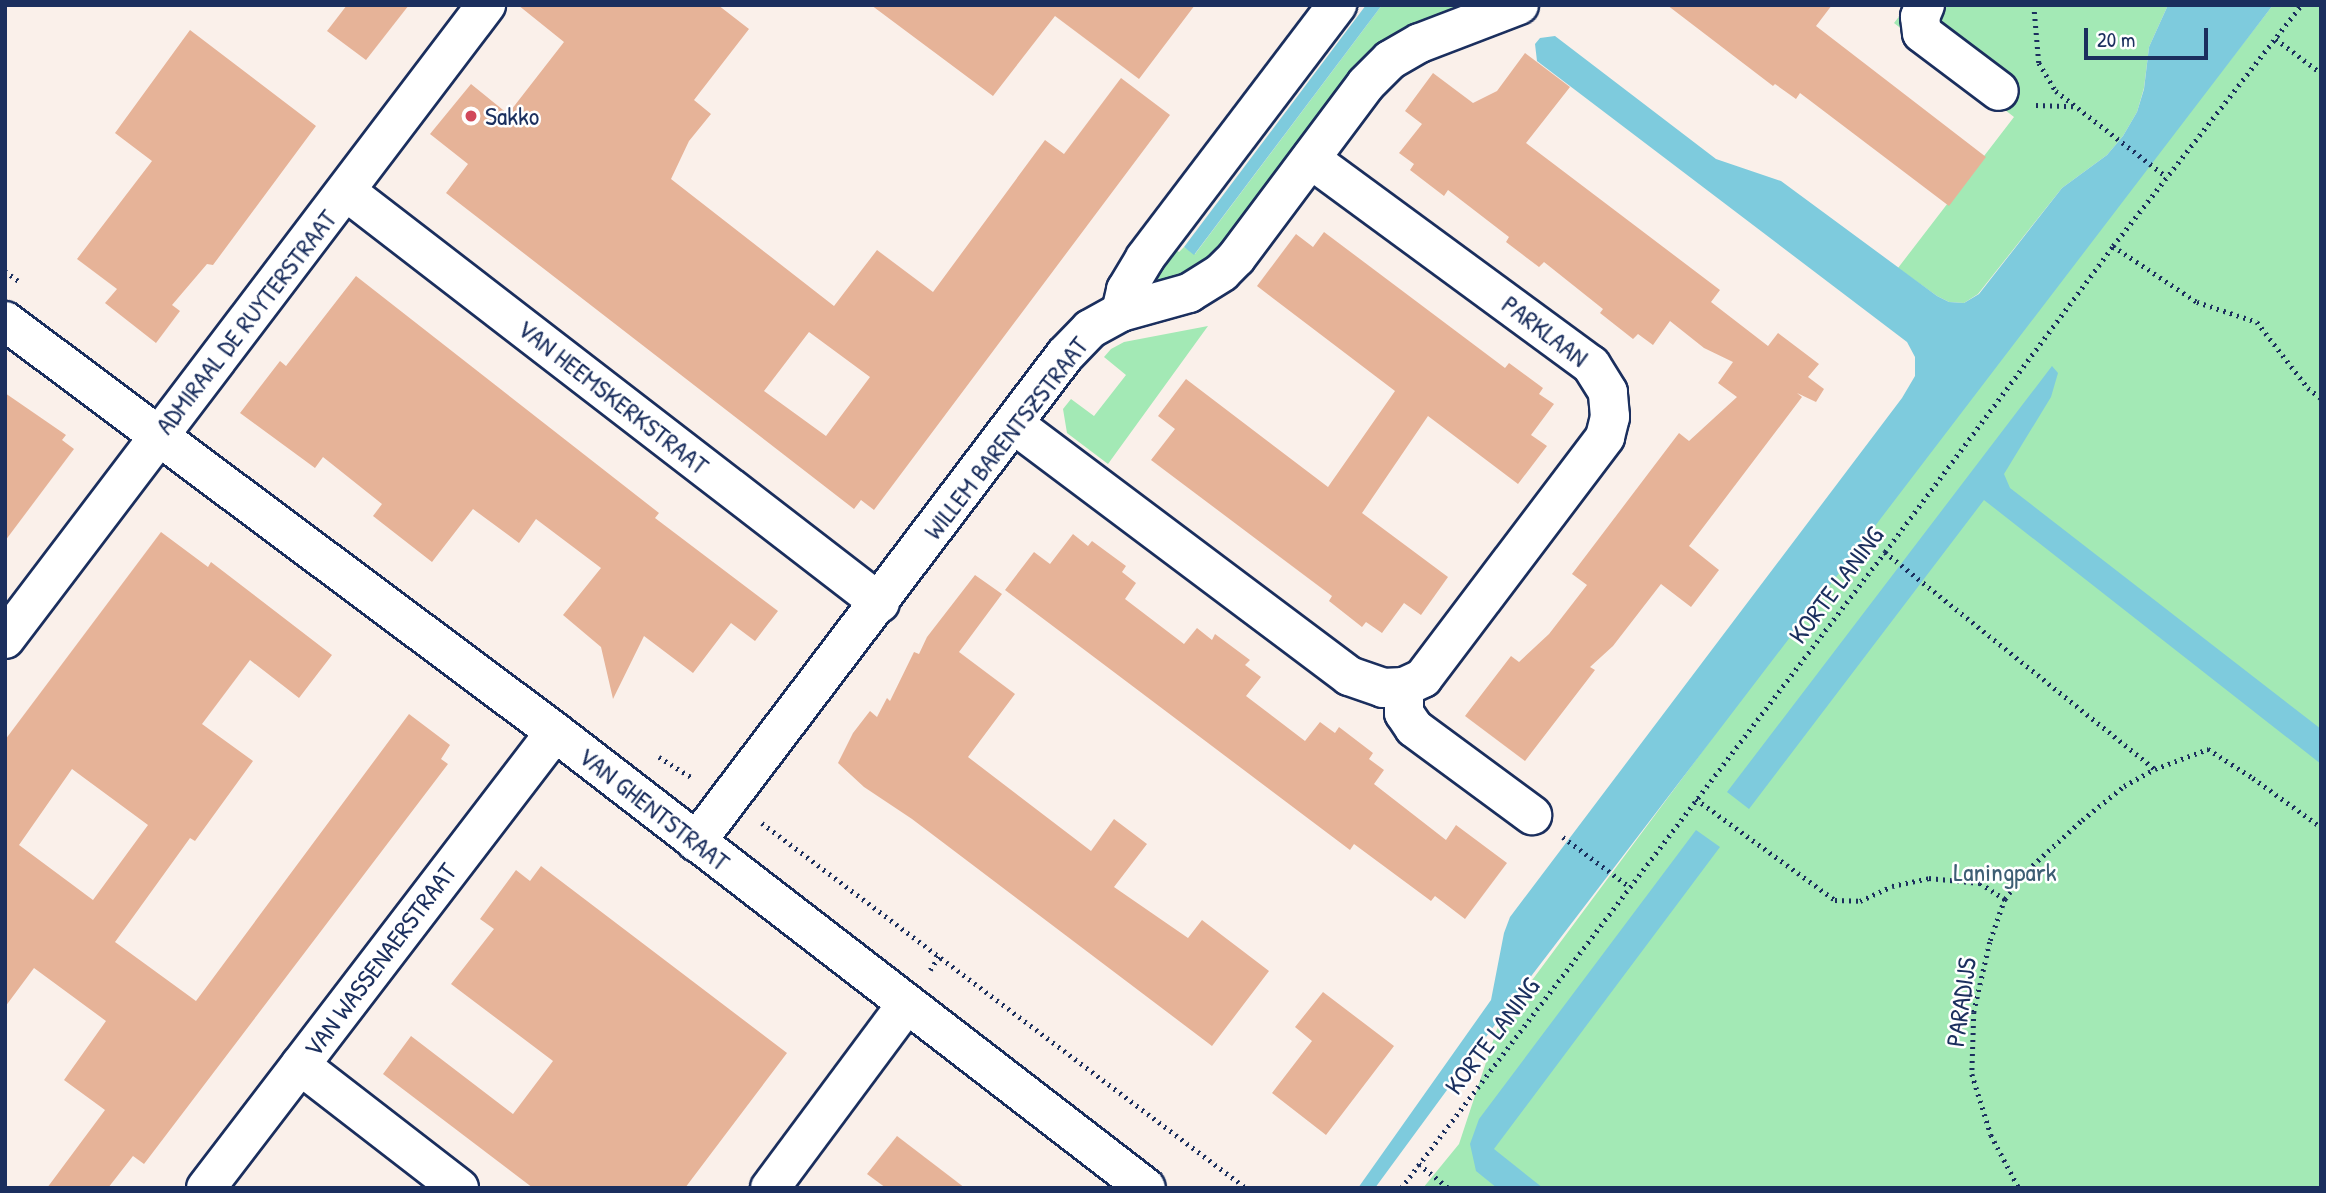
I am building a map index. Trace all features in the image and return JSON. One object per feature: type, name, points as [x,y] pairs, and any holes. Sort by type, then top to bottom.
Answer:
[{"type":"street","name":"ADMIRAAL DE RUYTERSTRAAT","points":[[5,639],[347,192],[486,5]]},
{"type":"street","points":[[1337,5],[1145,258],[1126,290],[1121,312],[1189,293],[1222,272],[1236,258],[1366,84],[1390,60],[1420,43],[1519,5]]},
{"type":"street","points":[[1925,5],[1920,17],[1922,33],[1999,91]]},
{"type":"street","name":"PARKLAAN","points":[[1311,159],[1591,365],[1608,392],[1610,417],[1599,445],[1430,671],[1404,687]]},
{"type":"street","name":"VAN HEEMSKERKSTRAAT","points":[[347,192],[880,603]]},
{"type":"street","name":"WILLEM BARENTSZSTRAAT","points":[[696,842],[1077,341],[1090,329],[1121,312]]},
{"type":"street","name":"VAN GHENTSTRAAT","points":[[5,321],[555,732],[1146,1188]]},
{"type":"street","points":[[1015,425],[1349,676],[1372,687],[1404,687],[1404,713],[1414,727],[1543,822]]},
{"type":"street","name":"VAN WASSENAERSTRAAT","points":[[206,1188],[555,732]]},
{"type":"street","points":[[771,1188],[906,1005]]},
{"type":"street","points":[[300,1065],[459,1188]]},
{"type":"path","points":[[2034,5],[2035,44],[2047,79],[2064,99],[2167,177]]},
{"type":"path","name":"KORTE LANING","points":[[1401,1188],[1885,552],[2113,246],[2301,5]]},
{"type":"path","points":[[2276,39],[2321,73]]},
{"type":"path","points":[[2113,246],[2197,302],[2257,321],[2308,388],[2321,398]]},
{"type":"path","points":[[1885,552],[2155,769]]},
{"type":"path","name":"PARADIJS","points":[[2019,1188],[1991,1135],[1972,1074],[1974,1012],[1990,942],[2005,899],[2022,875],[2124,786],[2155,769],[2208,749],[2321,827]]},
{"type":"path","points":[[1696,799],[1835,900],[1860,901],[1892,886],[1930,878],[1980,883],[2005,899]]},
{"type":"path","points":[[1543,822],[1630,887]]},
{"type":"path","points":[[1419,1164],[1449,1188]]},
{"type":"green space","points":[[1382,5],[1479,5],[1389,39],[1356,65],[1208,260],[1179,279],[1145,287],[1171,246],[1179,252],[1184,247],[1195,254]]},
{"type":"green space","points":[[1908,5],[2168,5],[2149,47],[2144,88],[2137,112],[2123,136],[2107,155],[2062,188],[1978,294],[1964,303],[1949,302],[1937,296],[1898,268],[2014,117],[1894,23]]},
{"type":"green space","name":"Laningpark","points":[[2273,5],[2321,5],[2321,1188],[1423,1188],[1459,1144],[1498,1026],[1905,479]]},
{"type":"green space","points":[[1208,326],[1108,464],[1067,433],[1063,409],[1071,399],[1094,416],[1126,375],[1104,357],[1111,349],[1124,342]]},
{"type":"water","points":[[1366,5],[1382,5],[1194,255],[1184,247]]},
{"type":"water","points":[[2168,5],[2273,5],[1519,992],[1375,1188],[1358,1188],[1491,1000],[1504,933],[1510,917],[1902,398],[1915,376],[1915,357],[1907,342],[1537,61],[1535,44],[1540,38],[1555,36],[1716,159],[1781,181],[1937,296],[1949,302],[1964,303],[1979,294],[2062,188],[2107,155],[2123,136],[2137,112],[2144,89],[2149,47]]},
{"type":"water","points":[[2052,366],[2058,373],[2051,397],[2004,474],[2010,488],[2321,729],[2321,764],[1984,500],[1749,809],[1727,792]]},
{"type":"water","points":[[1696,830],[1720,847],[1494,1149],[1543,1188],[1497,1188],[1476,1171],[1470,1144],[1479,1119]]},
{"type":"building","points":[[347,5],[409,5],[366,60],[327,31]]},
{"type":"building","points":[[518,5],[718,5],[749,29],[694,100],[711,114],[689,141],[671,179],[834,306],[877,250],[933,292],[1045,140],[1064,154],[1121,78],[1170,115],[874,510],[861,500],[854,509],[446,193],[468,164],[430,134],[471,84],[508,114],[564,42]],"holes":[[[809,332],[870,377],[826,436],[764,391]]]},
{"type":"building","points":[[871,5],[1195,5],[1139,79],[1055,16],[993,96]]},
{"type":"building","points":[[1667,5],[1832,5],[1816,26],[1986,157],[1949,206],[1800,93],[1796,99],[1775,84],[1773,86]]},
{"type":"building","points":[[190,30],[316,126],[213,265],[207,264],[172,305],[180,311],[156,343],[105,303],[117,289],[77,259],[152,161],[115,133]]},
{"type":"building","points":[[1525,53],[1570,87],[1526,143],[1720,290],[1711,302],[1768,346],[1778,333],[1819,364],[1808,377],[1824,389],[1816,402],[1797,393],[1802,397],[1689,546],[1719,570],[1691,607],[1661,584],[1613,646],[1590,667],[1595,670],[1525,761],[1465,716],[1511,656],[1519,662],[1549,634],[1587,585],[1572,574],[1679,433],[1689,441],[1737,397],[1718,383],[1733,362],[1704,348],[1670,321],[1653,345],[1638,334],[1633,339],[1600,313],[1603,309],[1544,262],[1539,267],[1506,242],[1509,237],[1448,190],[1444,196],[1410,170],[1414,164],[1399,153],[1422,124],[1405,111],[1433,73],[1473,103],[1497,91]]},
{"type":"building","points":[[1324,232],[1505,368],[1509,363],[1543,388],[1539,394],[1554,404],[1531,435],[1547,446],[1518,484],[1428,416],[1362,513],[1448,577],[1421,615],[1404,603],[1382,633],[1366,622],[1362,627],[1329,601],[1332,596],[1151,460],[1175,429],[1158,416],[1186,379],[1328,487],[1395,391],[1257,286],[1296,234],[1313,247]]},
{"type":"building","points":[[356,276],[659,513],[655,518],[778,611],[755,641],[731,623],[693,673],[644,636],[613,699],[601,647],[563,615],[601,568],[536,519],[519,543],[473,509],[432,562],[373,516],[382,504],[323,457],[315,468],[240,413],[280,361],[286,366]]},
{"type":"building","points":[[5,393],[66,435],[62,440],[74,449],[5,541]]},
{"type":"building","points":[[161,532],[208,567],[211,562],[332,655],[299,698],[250,660],[202,724],[253,761],[195,841],[190,838],[115,942],[196,1001],[409,714],[450,745],[441,759],[448,764],[144,1164],[133,1156],[108,1188],[47,1188],[105,1110],[64,1080],[106,1021],[34,968],[5,1007],[5,740]],"holes":[[[72,769],[148,825],[93,900],[19,845]]]},
{"type":"building","points":[[1073,534],[1088,546],[1092,541],[1126,566],[1122,572],[1136,583],[1125,599],[1184,644],[1197,628],[1212,640],[1215,634],[1250,660],[1245,665],[1261,677],[1246,696],[1305,741],[1320,722],[1335,733],[1339,727],[1373,753],[1369,759],[1384,770],[1374,784],[1446,840],[1456,825],[1507,863],[1465,919],[1435,896],[1431,901],[1354,844],[1350,850],[1005,590],[1034,552],[1050,564]]},
{"type":"building","points":[[975,575],[1002,594],[959,652],[1015,694],[968,757],[1091,851],[1114,819],[1147,844],[1114,887],[1188,938],[1202,920],[1269,971],[1212,1046],[912,819],[864,787],[838,763],[853,733],[870,711],[877,717],[887,698],[890,701],[914,652],[919,654],[927,637]]},
{"type":"building","points":[[541,866],[787,1053],[685,1188],[533,1188],[383,1074],[411,1036],[513,1114],[553,1061],[451,984],[494,929],[480,919],[516,870],[530,881]]},
{"type":"building","points":[[1323,992],[1394,1046],[1326,1135],[1272,1093],[1312,1041],[1295,1027]]},
{"type":"building","points":[[897,1136],[965,1188],[886,1188],[867,1174]]},
{"type":"place","name":"Sakko","points":[[471,116]]}]
